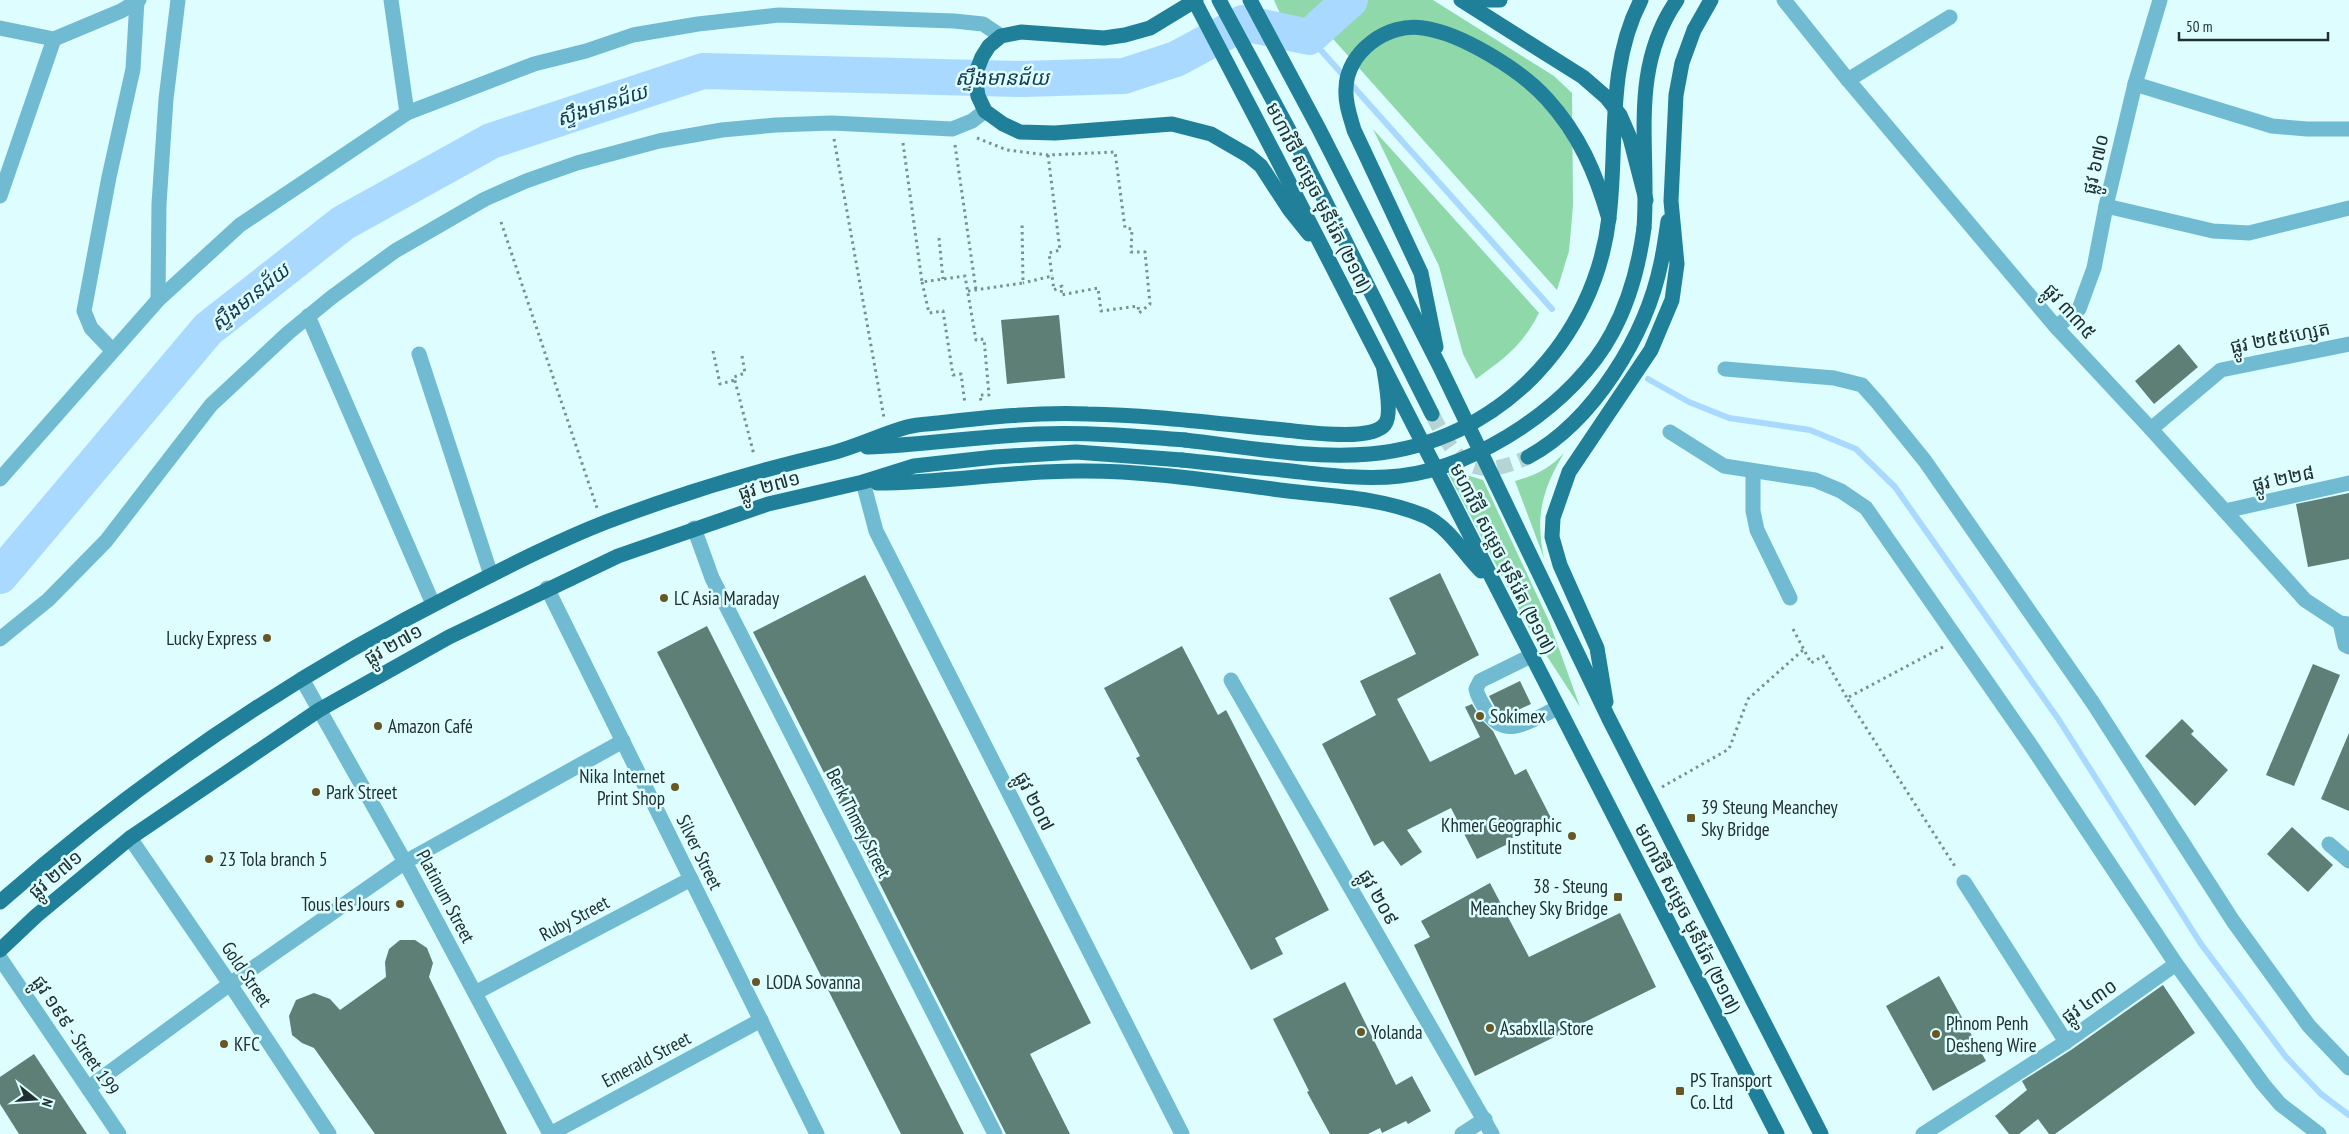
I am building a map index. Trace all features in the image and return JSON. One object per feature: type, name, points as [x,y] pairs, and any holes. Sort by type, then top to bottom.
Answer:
[{"type":"main road","points":[[1195,0],[1150,28],[1125,35],[1104,38],[1021,32],[1000,37],[989,46],[977,70],[978,96],[985,110],[1003,124],[1020,132],[1054,133],[1172,124],[1211,134],[1249,156],[1261,166],[1289,210],[1329,258]]},
{"type":"main road","name":"មហាវិថី សម្តេច មុនីរ៉េត (២១៧)","points":[[1195,0],[1777,1134]]},
{"type":"main road","points":[[1219,0],[1296,143],[1432,414]]},
{"type":"main road","name":"មហាវិថី សម្តេច មុនីរ៉េត (២១៧)","points":[[1250,0],[1319,129],[1440,367],[1608,719],[1821,1134]]},
{"type":"main road","points":[[1461,0],[1583,77],[1606,97],[1620,116],[1630,138],[1646,200]]},
{"type":"main road","points":[[1477,0],[1500,0]]},
{"type":"main road","points":[[855,447],[911,446],[992,437],[1069,433],[1185,440],[1300,453],[1371,454],[1415,446],[1442,437],[1476,421],[1523,387],[1541,370],[1566,338],[1592,287],[1609,220],[1614,173],[1616,77],[1624,41],[1642,0]]},
{"type":"main road","points":[[863,482],[914,466],[994,457],[1076,452],[1182,460],[1338,477],[1375,478],[1425,472],[1484,450],[1543,412],[1581,376],[1599,354],[1612,333],[1633,283],[1640,256],[1644,228],[1646,200],[1643,120],[1648,65],[1661,28],[1677,0]]},
{"type":"main road","points":[[1528,457],[1545,448],[1574,422],[1597,396],[1632,344],[1647,309],[1661,264],[1671,201],[1676,94],[1682,63],[1694,30],[1710,0]]},
{"type":"main road","points":[[1440,367],[1421,273],[1354,130],[1348,109],[1346,88],[1351,67],[1362,51],[1376,39],[1406,27],[1423,28],[1447,34],[1477,48],[1513,70],[1547,99],[1577,136],[1598,182],[1609,220]]},
{"type":"main road","points":[[1608,719],[1597,648],[1560,565],[1552,537],[1553,518],[1569,472],[1636,376],[1652,350],[1664,324],[1672,300],[1677,264],[1671,201]]},
{"type":"main road","points":[[855,447],[908,426],[983,418],[1084,413],[1304,432],[1359,434],[1380,428],[1387,421],[1384,370]]},
{"type":"main road","name":"ផ្លូវ ២៧១","points":[[0,902],[112,809],[262,704],[433,604],[603,524],[758,470],[855,447]]},
{"type":"main road","points":[[863,482],[916,483],[1035,472],[1108,472],[1182,478],[1381,503],[1425,516],[1440,525],[1455,538],[1473,563],[1493,583]]},
{"type":"main road","name":"ផ្លូវ ២៧១","points":[[0,950],[36,916],[130,838],[319,710],[449,637],[547,588],[618,556],[694,528],[768,504],[863,482]]},
{"type":"street","points":[[112,350],[91,328],[84,311],[109,177],[133,69],[138,0]]},
{"type":"street","points":[[0,28],[54,39],[121,11],[138,0]]},
{"type":"street","points":[[158,300],[159,204],[166,99],[178,0]]},
{"type":"street","points":[[391,0],[407,113]]},
{"type":"street","name":"ផ្លូវ ៣៣៥","points":[[1784,0],[1848,80],[2056,327],[2305,600],[2344,624]]},
{"type":"street","name":"ផ្លូវ ៦៧០","points":[[2056,327],[2078,309],[2094,268],[2106,206],[2135,84],[2160,0]]},
{"type":"street","points":[[0,479],[158,300],[240,225],[298,184],[407,113],[534,64],[586,51],[633,35],[779,8],[983,24],[1000,37]]},
{"type":"street","points":[[1848,80],[1950,17]]},
{"type":"street","points":[[0,196],[54,39]]},
{"type":"street","points":[[2135,84],[2272,126],[2307,129],[2349,129]]},
{"type":"street","points":[[0,639],[48,600],[106,541],[211,405],[308,316],[395,251],[485,199],[526,181],[576,164],[659,141],[722,130],[776,125],[832,123],[952,129],[972,120],[985,110]]},
{"type":"street","points":[[2106,206],[2213,231],[2250,233],[2349,208]]},
{"type":"street","points":[[308,316],[433,604]]},
{"type":"street","name":"ផ្លូវ ២៥៥ហ្សេត","points":[[2151,429],[2221,370],[2349,344]]},
{"type":"street","points":[[419,354],[492,575]]},
{"type":"street","points":[[1725,370],[1834,378],[1862,385],[1924,460],[2093,703],[2233,921],[2309,1026],[2349,1068]]},
{"type":"street","points":[[1670,432],[1724,466],[1753,472],[1815,480],[1841,491],[1866,508],[2032,747],[2176,964],[2263,1084],[2280,1104],[2319,1134]]},
{"type":"street","points":[[1753,472],[1753,511],[1757,530],[1790,598]]},
{"type":"street","name":"ផ្លូវ ២០៧","points":[[863,482],[876,531],[1182,1134]]},
{"type":"street","name":"ផ្លូវ ២២៨","points":[[2225,511],[2349,483]]},
{"type":"street","name":"Berk Thmey Street","points":[[694,528],[712,578],[995,1134]]},
{"type":"street","name":"Silver Street","points":[[547,588],[817,1134]]},
{"type":"street","points":[[2344,624],[2345,645],[2349,647]]},
{"type":"street","points":[[1531,656],[1480,682],[1476,689],[1479,699],[1494,722],[1504,728],[1513,728],[1558,708]]},
{"type":"street","name":"Platinum Street","points":[[302,680],[405,862],[550,1134]]},
{"type":"street","name":"ផ្លូវ ២០៩","points":[[1231,680],[1492,1134]]},
{"type":"street","points":[[88,1088],[230,984],[405,862],[623,741]]},
{"type":"street","name":"Gold Street","points":[[130,838],[230,984],[329,1134]]},
{"type":"street","points":[[2329,844],[2349,861]]},
{"type":"street","name":"Ruby Street","points":[[475,993],[691,879]]},
{"type":"street","points":[[1964,882],[2066,1042]]},
{"type":"street","name":"ផ្លូវ ១៩៩ - Street 199","points":[[0,958],[119,1134]]},
{"type":"street","name":"ផ្លូវ ៤៣០","points":[[1923,1134],[2066,1042],[2176,964]]},
{"type":"street","name":"Emerald Street","points":[[550,1134],[761,1020]]},
{"type":"street","points":[[1462,1134],[1485,1119]]},
{"type":"path","points":[[832,123],[886,435]]},
{"type":"path","points":[[901,127],[922,282],[930,313],[943,311],[953,375],[961,374],[967,420]]},
{"type":"path","points":[[952,129],[976,290]]},
{"type":"path","points":[[1048,155],[1060,250],[1049,253],[1054,290],[1062,286],[1061,294],[1098,288],[1102,311],[1138,306],[1139,312],[1150,304],[1145,252],[1131,252],[1132,230],[1125,228],[1115,152]]},
{"type":"path","points":[[501,222],[603,524]]},
{"type":"path","points":[[1022,222],[1023,283]]},
{"type":"path","points":[[939,238],[942,279]]},
{"type":"path","points":[[922,282],[965,276],[976,340],[984,338],[989,395],[980,395],[983,418]]},
{"type":"path","points":[[968,290],[1023,283],[1052,276]]},
{"type":"path","points":[[714,351],[720,384],[735,380]]},
{"type":"path","points":[[742,356],[745,373],[734,377],[758,470]]},
{"type":"path","points":[[1793,629],[1811,663],[1823,656],[1847,698],[1964,882]]},
{"type":"path","points":[[1847,698],[1957,640]]},
{"type":"path","points":[[1648,795],[1729,748],[1748,699],[1803,650]]},
{"type":"green space","points":[[1274,0],[1328,0],[1303,21],[1282,18]]},
{"type":"green space","points":[[1366,0],[1433,0],[1554,76],[1572,93],[1573,205],[1569,251],[1557,290],[1326,31]]},
{"type":"green space","points":[[1373,129],[1539,313],[1519,343],[1476,379],[1463,354],[1439,266]]},
{"type":"green space","points":[[1564,453],[1550,479],[1542,504],[1540,529],[1544,558],[1515,481],[1542,471]]},
{"type":"green space","points":[[1455,468],[1463,474],[1483,480],[1549,621],[1580,707],[1530,630],[1447,471]]},
{"type":"building","points":[[1059,315],[1065,378],[1007,384],[1001,320]]},
{"type":"building","points":[[2179,344],[2198,367],[2154,404],[2135,381]]},
{"type":"building","points":[[2349,493],[2349,559],[2308,567],[2296,504]]},
{"type":"building","points":[[1440,573],[1479,655],[1397,699],[1430,762],[1480,737],[1465,707],[1472,704],[1481,719],[1493,731],[1515,775],[1526,769],[1551,818],[1510,839],[1512,842],[1477,859],[1451,808],[1407,830],[1422,852],[1401,866],[1383,841],[1374,846],[1322,744],[1376,715],[1360,681],[1416,654],[1389,598]]},
{"type":"building","points":[[865,575],[1091,1023],[1030,1054],[1070,1134],[1006,1134],[753,632]]},
{"type":"building","points":[[707,626],[964,1134],[901,1134],[657,652]]},
{"type":"building","points":[[1182,646],[1218,715],[1226,710],[1329,910],[1275,938],[1283,954],[1251,970],[1136,758],[1140,756],[1104,688]]},
{"type":"building","points":[[2313,664],[2340,675],[2294,786],[2266,775]]},
{"type":"building","points":[[1520,681],[1531,704],[1505,716],[1495,707],[1489,696]]},
{"type":"building","points":[[2182,719],[2194,731],[2191,734],[2228,770],[2195,806],[2145,756]]},
{"type":"building","points":[[2349,733],[2349,811],[2321,799]]},
{"type":"building","points":[[2292,827],[2333,865],[2308,892],[2267,854]]},
{"type":"building","points":[[1490,883],[1529,957],[1620,913],[1656,987],[1475,1076],[1414,945],[1430,937],[1421,921]]},
{"type":"building","points":[[400,940],[415,940],[427,948],[433,963],[429,977],[507,1134],[375,1134],[314,1048],[302,1043],[292,1035],[289,1016],[296,1000],[314,993],[330,999],[340,1010],[386,977],[385,962],[389,949]]},
{"type":"building","name":"Phnom Penh Desheng Wire","points":[[1939,976],[1986,1061],[1933,1091],[1886,1006]]},
{"type":"building","points":[[1345,982],[1396,1085],[1412,1076],[1431,1111],[1408,1124],[1406,1121],[1382,1133],[1380,1128],[1368,1134],[1330,1134],[1307,1092],[1309,1091],[1273,1019]]},
{"type":"building","points":[[2163,985],[2195,1033],[2055,1134],[2049,1134],[2038,1119],[2019,1134],[2009,1134],[1995,1116],[2027,1090],[2022,1081],[2071,1050]]},
{"type":"building","points":[[34,1054],[87,1134],[19,1134],[0,1104],[0,1077]]},
{"type":"waterway","name":"ស្ទឹងមានជ័យ","points":[[0,576],[208,329],[343,223],[491,141],[703,71],[1022,79],[1124,76],[1176,59],[1243,23],[1309,37],[1350,0]]},
{"type":"waterway","points":[[1309,37],[1552,309]]},
{"type":"waterway","points":[[1648,379],[1689,402],[1729,418],[1810,430],[1856,449],[1895,487],[2059,720],[2201,944],[2286,1057],[2321,1094],[2349,1115]]},
{"type":"tunnel","points":[[1432,414],[1450,445],[1468,464],[1480,468],[1493,468],[1509,465],[1528,457]]},
{"type":"place","name":"LC Asia Maraday","points":[[664,598]]},
{"type":"place","name":"Lucky Express","points":[[267,638]]},
{"type":"place","name":"Sokimex","points":[[1480,716]]},
{"type":"place","name":"Amazon Café","points":[[378,726]]},
{"type":"place","name":"Nika Internet Print Shop","points":[[675,787]]},
{"type":"place","name":"Park Street","points":[[316,792]]},
{"type":"place","name":"39 Steung Meanchey Sky Bridge","points":[[1691,818]]},
{"type":"place","name":"Khmer Geographic Institute","points":[[1572,836]]},
{"type":"place","name":"23 Tola branch 5","points":[[209,859]]},
{"type":"place","name":"38 - Steung Meanchey Sky Bridge","points":[[1618,897]]},
{"type":"place","name":"Tous les Jours","points":[[400,904]]},
{"type":"place","name":"LODA Sovanna","points":[[756,982]]},
{"type":"place","name":"Asabxlla Store","points":[[1490,1028]]},
{"type":"place","name":"Yolanda","points":[[1361,1032]]},
{"type":"place","name":"Phnom Penh Desheng Wire","points":[[1936,1034]]},
{"type":"place","name":"KFC","points":[[224,1044]]},
{"type":"place","name":"PS Transport Co. Ltd","points":[[1680,1091]]}]
